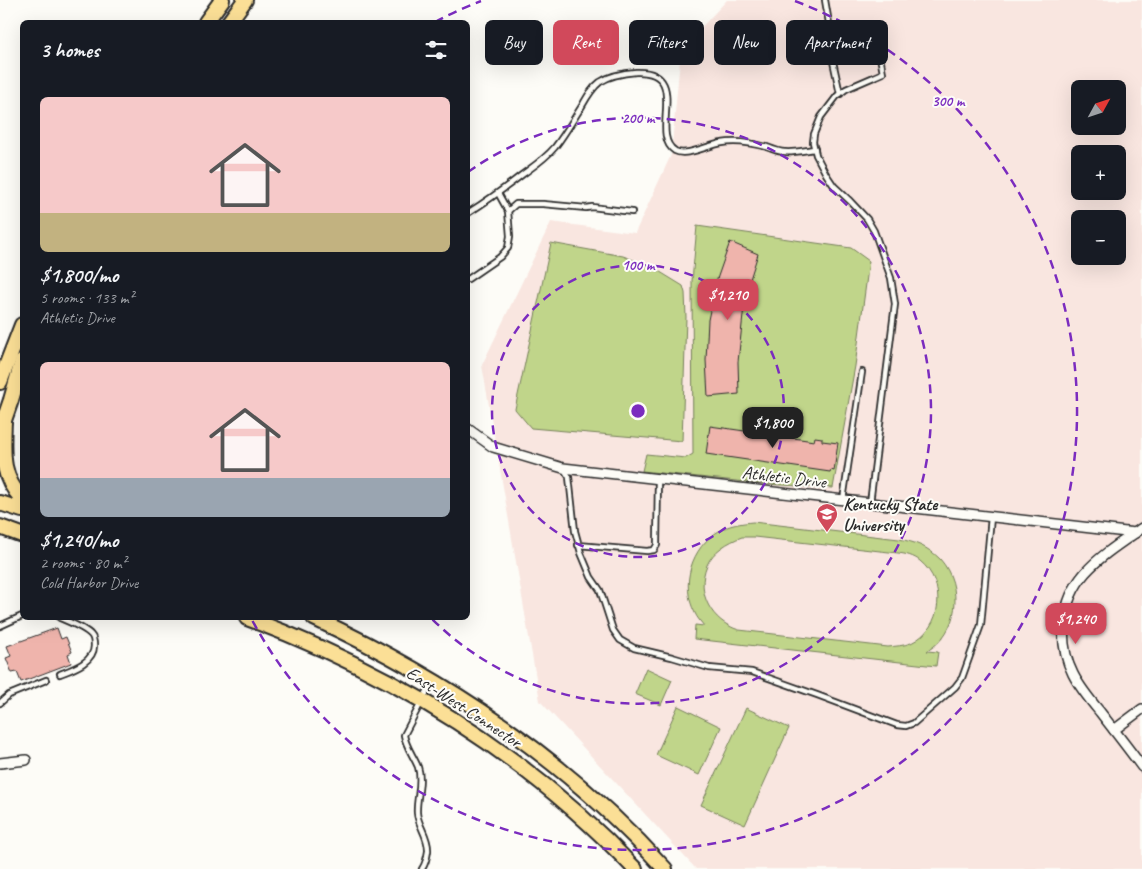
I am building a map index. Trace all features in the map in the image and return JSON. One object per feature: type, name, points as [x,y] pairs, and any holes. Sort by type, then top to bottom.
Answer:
[{"type":"main road","points":[[207,20],[222,0]]},
{"type":"main road","points":[[231,20],[246,0]]},
{"type":"main road","points":[[0,382],[20,330]]},
{"type":"main road","points":[[20,370],[12,400],[2,426],[4,473],[11,487],[20,497]]},
{"type":"main road","points":[[0,503],[20,509]]},
{"type":"main road","points":[[0,527],[20,534]]},
{"type":"main road","name":"East-West Connector","points":[[253,620],[292,634],[378,675],[463,726],[526,771],[574,811],[635,869]]},
{"type":"main road","name":"East-West Connector","points":[[318,620],[366,642],[433,680],[484,712],[548,759],[596,800],[666,869]]},
{"type":"street","name":"Athletic Drive","points":[[470,430],[493,447],[563,468],[991,517],[1138,531]]},
{"type":"street","points":[[1138,531],[1103,556],[1085,574],[1072,593],[1064,623],[1064,644],[1069,665],[1074,675],[1089,698],[1142,767]]},
{"type":"street","points":[[1114,730],[1142,709]]},
{"type":"street","points":[[0,763],[26,760]]},
{"type":"lane","points":[[825,0],[830,29],[831,52],[840,94]]},
{"type":"lane","points":[[870,503],[895,304],[891,278],[874,230],[850,200],[834,186],[821,166],[815,149],[814,134],[821,117],[840,94],[846,89],[883,73],[882,65]]},
{"type":"lane","points":[[470,212],[543,160],[562,138],[590,92],[597,84],[607,78],[621,74],[647,73],[662,81],[667,95],[666,138],[669,146],[680,153],[688,153],[723,142],[750,143],[784,152],[815,149]]},
{"type":"lane","points":[[470,278],[500,258],[508,248],[510,236],[508,211],[498,193]]},
{"type":"lane","points":[[508,211],[516,204],[543,204],[632,212]]},
{"type":"lane","points":[[843,500],[862,372]]},
{"type":"lane","points":[[563,468],[569,476],[574,531],[580,553],[591,577],[600,590],[613,630],[620,640],[634,648],[709,668],[752,672],[817,694],[897,725],[906,726],[914,724],[955,687],[962,678],[981,625],[991,517]]},
{"type":"lane","points":[[578,545],[654,550],[657,545],[658,479]]},
{"type":"lane","points":[[0,626],[20,617]]},
{"type":"lane","points":[[60,674],[82,664],[90,658],[94,649],[91,634],[64,620]]},
{"type":"lane","points":[[0,703],[9,695],[46,680]]},
{"type":"lane","points":[[422,869],[426,862],[428,850],[427,841],[417,816],[420,780],[418,768],[406,744],[404,735],[433,680]]},
{"type":"shaded area","name":"Kentucky State University","points":[[727,0],[1142,0],[1142,869],[696,869],[540,701],[482,365],[551,222],[635,233],[671,155],[679,65],[704,65],[704,24]]},
{"type":"green space","points":[[697,226],[851,248],[869,261],[855,366],[833,488],[765,484],[642,471],[646,454],[686,458],[693,454],[692,281]]},
{"type":"green space","points":[[551,243],[623,256],[652,267],[683,286],[686,317],[682,441],[531,428],[515,409]]},
{"type":"green space","points":[[753,522],[899,539],[916,543],[931,551],[948,570],[953,582],[955,595],[952,621],[946,633],[938,643],[927,651],[938,652],[936,666],[694,639],[695,625],[704,626],[695,613],[688,591],[691,568],[695,557],[709,538],[719,531],[731,526]],"holes":[[[742,537],[898,553],[913,557],[929,570],[937,593],[938,605],[930,627],[922,636],[911,643],[888,647],[739,630],[729,626],[708,605],[703,586],[707,565],[713,555],[731,542]]]},
{"type":"green space","points":[[646,668],[672,680],[661,705],[635,694]]},
{"type":"green space","points":[[678,706],[721,727],[699,775],[656,755]]},
{"type":"green space","points":[[746,708],[789,728],[745,825],[701,805]]},
{"type":"building","points":[[730,242],[758,254],[744,306],[738,362],[739,394],[708,397],[706,360],[708,320],[716,282]]},
{"type":"building","points":[[710,426],[814,441],[815,437],[822,438],[822,441],[838,443],[834,471],[831,470],[830,472],[706,454]]},
{"type":"building","points":[[57,628],[61,639],[66,637],[72,652],[68,654],[71,663],[21,682],[17,672],[12,673],[6,658],[11,656],[7,646]]},
{"type":"place","name":"Kentucky State University","points":[[827,533]]}]
